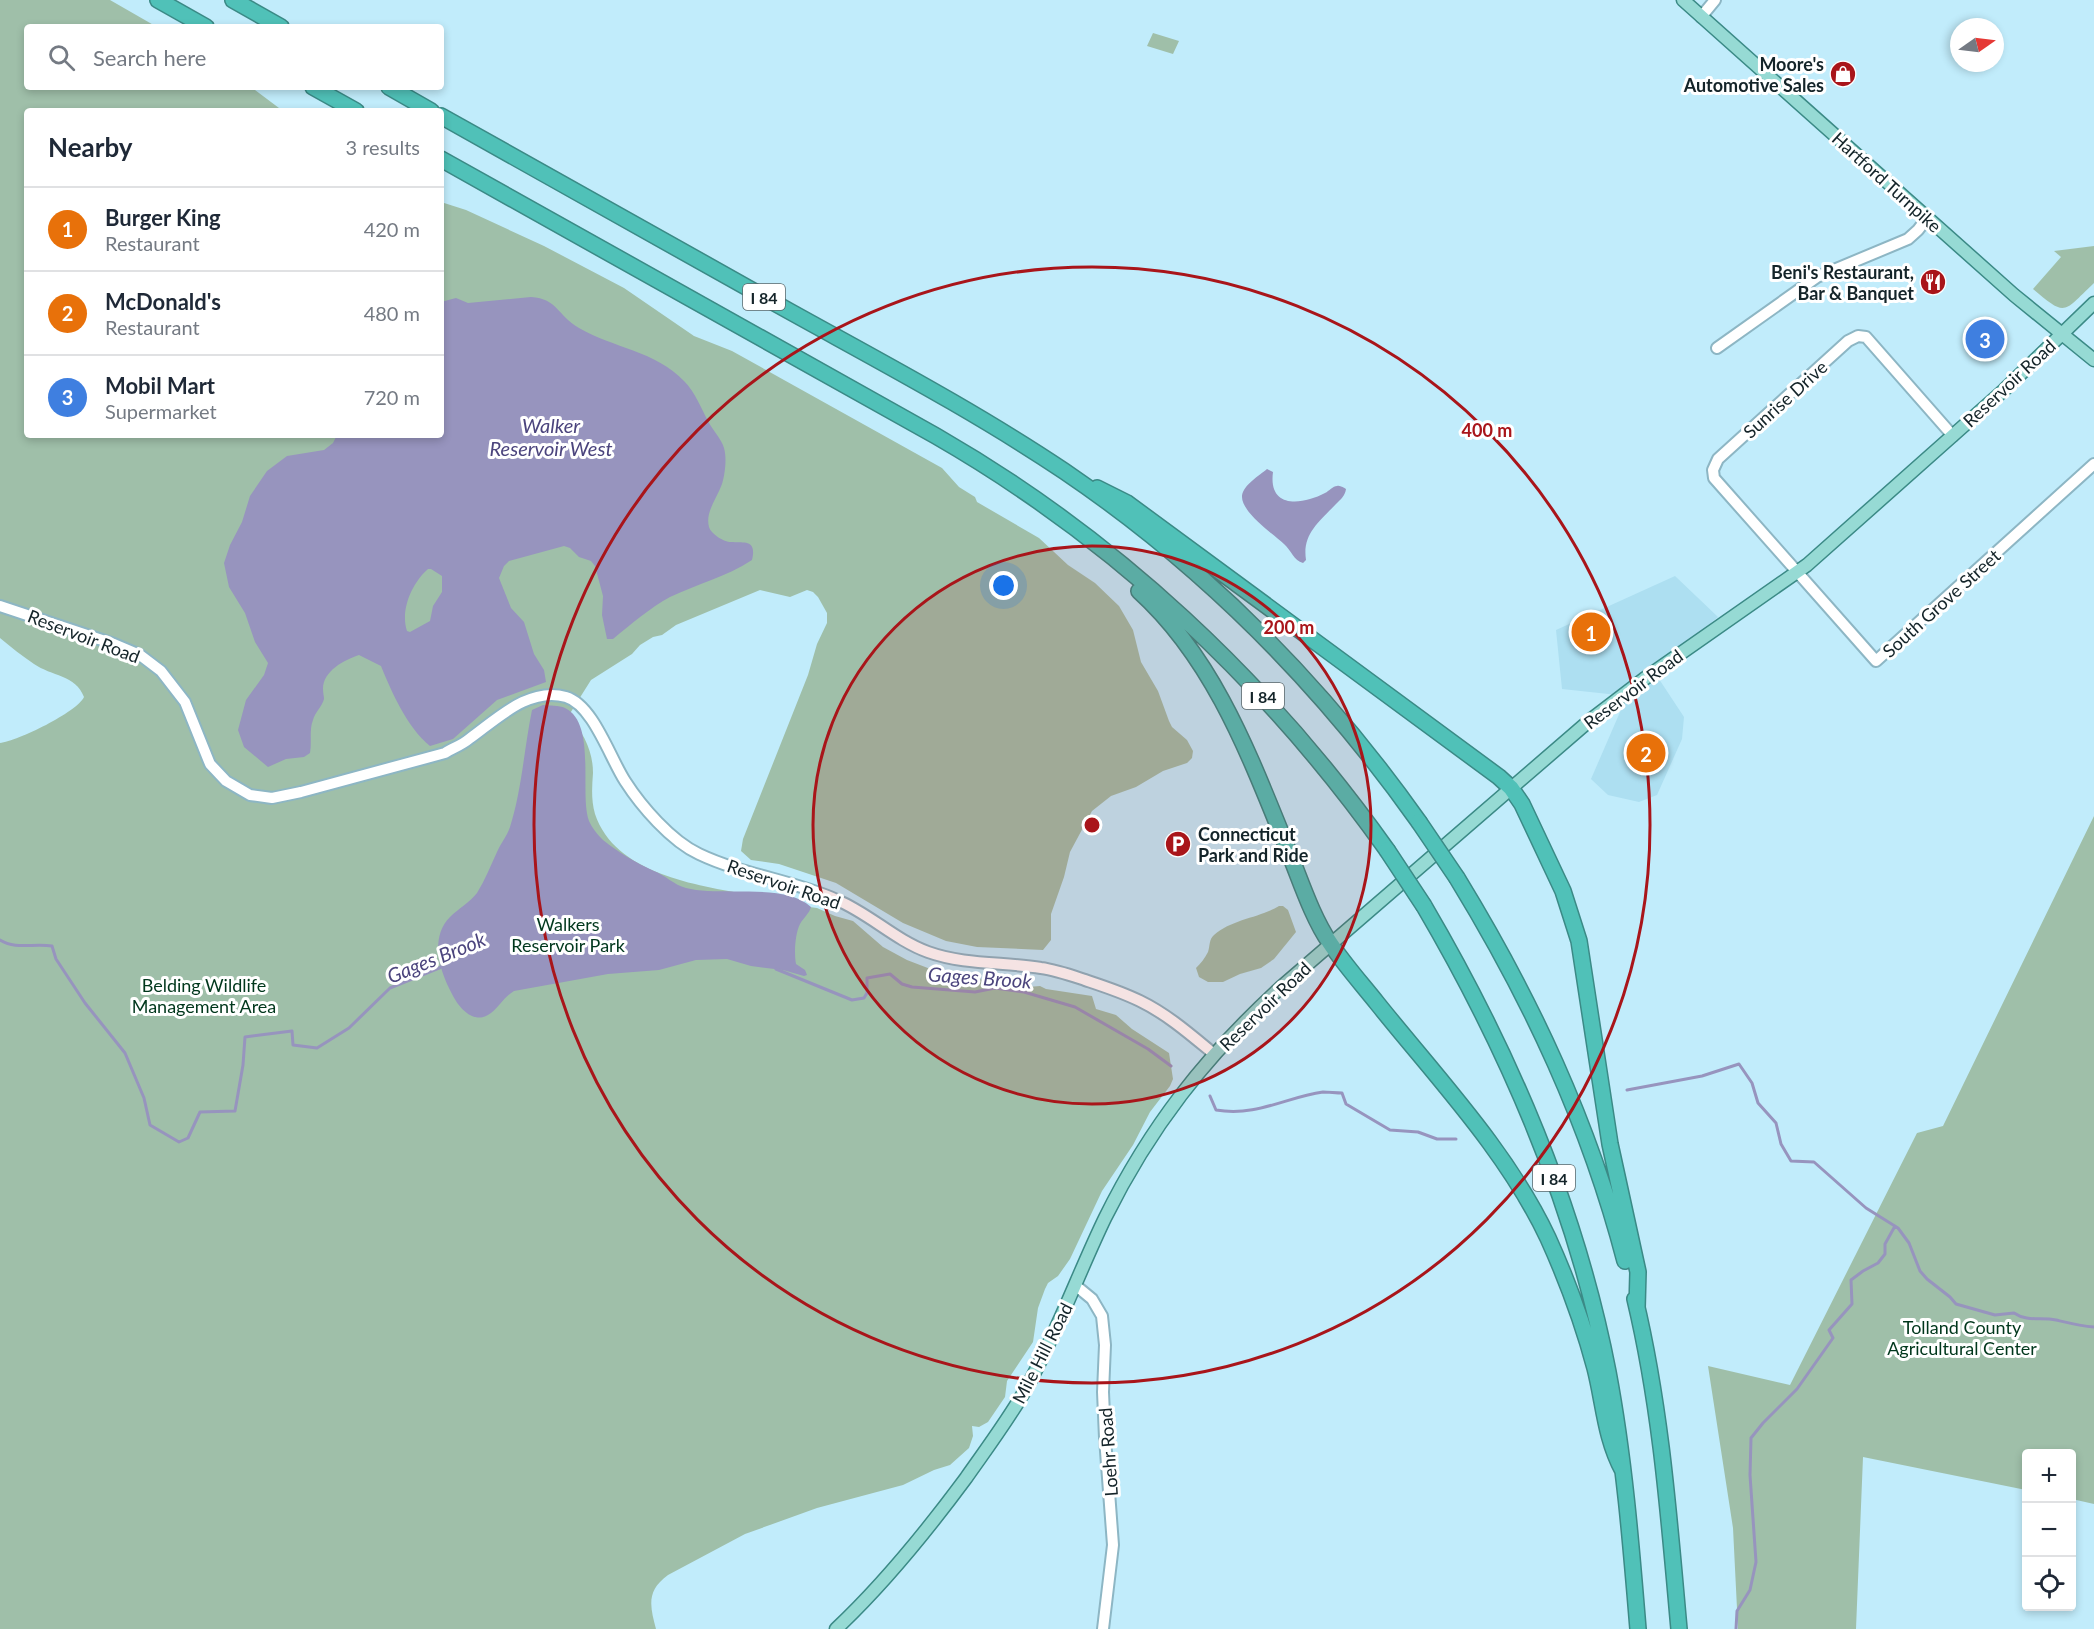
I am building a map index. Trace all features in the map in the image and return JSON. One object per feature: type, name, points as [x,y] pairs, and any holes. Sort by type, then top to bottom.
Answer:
[{"type":"highway","points":[[158,0],[201,24]]},
{"type":"highway","points":[[233,0],[276,24]]},
{"type":"highway","points":[[318,90],[351,108]]},
{"type":"highway","points":[[393,90],[426,108]]},
{"type":"highway","name":"I 84","points":[[444,118],[941,396],[1083,484],[1174,554],[1215,589],[1262,634],[1346,726],[1419,822],[1457,878],[1514,975],[1555,1060],[1586,1137],[1609,1203],[1637,1308],[1661,1438],[1679,1629]]},
{"type":"highway","name":"I 84","points":[[444,161],[954,447],[1033,496],[1118,561],[1205,637],[1261,694],[1330,774],[1387,850],[1424,906],[1463,975],[1494,1033],[1551,1169],[1578,1253],[1597,1322],[1610,1382],[1623,1471],[1638,1629]]},
{"type":"highway","points":[[1083,484],[1107,491],[1127,503],[1462,750],[1511,788],[1522,804],[1556,875],[1579,941],[1610,1144],[1638,1272],[1637,1308]]},
{"type":"highway","points":[[1118,561],[1131,584],[1162,613],[1184,638],[1212,681],[1245,747],[1330,944],[1489,1142],[1533,1209],[1557,1258],[1578,1312],[1596,1371],[1610,1441],[1623,1471]]},
{"type":"main road","name":"Hartford Turnpike","points":[[1683,0],[2034,313],[2094,360]]},
{"type":"main road","name":"Reservoir Road","points":[[1214,1054],[1264,1003],[1330,944],[1618,698],[1796,573],[1953,436],[2094,303]]},
{"type":"main road","name":"Mile Hill Road","points":[[836,1629],[908,1554],[1003,1426],[1027,1386],[1076,1285],[1105,1218],[1136,1161],[1172,1105],[1214,1054]]},
{"type":"street","points":[[1701,17],[1715,0]]},
{"type":"street","points":[[1718,348],[1817,278],[1908,239],[1918,231],[1927,218]]},
{"type":"street","name":"Sunrise Drive","points":[[1796,573],[1714,478],[1713,470],[1718,459],[1848,341],[1858,336],[1866,337],[1953,436]]},
{"type":"street","name":"South Grove Street","points":[[1796,573],[1876,661],[2094,464]]},
{"type":"street","name":"Reservoir Road","points":[[0,606],[140,655],[161,671],[185,702],[210,764],[226,781],[250,795],[272,798],[301,792],[445,753],[467,741],[517,705],[544,696],[563,696],[572,699],[582,706],[590,717],[620,774],[637,798],[679,841],[698,853],[736,868],[801,886],[838,900],[872,918],[900,938],[928,952],[967,961],[1042,968],[1103,985],[1141,1001],[1182,1028],[1214,1054]]},
{"type":"street","name":"Loehr Road","points":[[1076,1285],[1092,1299],[1102,1316],[1103,1326],[1105,1438],[1113,1545],[1103,1629]]},
{"type":"shaded area","points":[[1675,576],[1718,617],[1653,670],[1684,717],[1682,739],[1657,795],[1639,802],[1608,795],[1591,779],[1627,696],[1562,689],[1556,630]]},
{"type":"green space","points":[[0,0],[110,0],[152,24],[24,24],[24,90],[255,90],[279,108],[24,108],[24,438],[444,438],[444,203],[466,210],[544,246],[624,288],[694,336],[732,351],[942,468],[959,487],[975,497],[977,502],[1039,538],[1068,565],[1095,583],[1119,606],[1133,630],[1141,662],[1158,691],[1169,721],[1172,727],[1187,740],[1193,751],[1192,758],[1187,763],[1163,771],[1136,787],[1111,796],[1092,811],[1070,852],[1051,914],[1051,940],[1043,950],[977,947],[946,941],[903,923],[836,883],[779,864],[751,860],[741,851],[743,839],[827,623],[827,613],[813,592],[807,590],[790,597],[760,590],[676,625],[662,635],[653,637],[640,645],[632,654],[591,680],[569,715],[583,735],[589,749],[593,765],[592,799],[595,814],[605,834],[620,851],[639,863],[682,881],[817,908],[853,921],[883,947],[933,970],[1092,996],[1096,1009],[1116,1015],[1132,1029],[1169,1053],[1173,1079],[1170,1086],[1150,1112],[1133,1145],[1102,1191],[1070,1259],[1058,1276],[1048,1283],[1038,1308],[1033,1342],[1007,1381],[1005,1397],[988,1422],[979,1427],[972,1426],[973,1436],[969,1448],[950,1465],[903,1485],[817,1508],[745,1534],[668,1575],[653,1593],[651,1606],[656,1629],[0,1629],[0,743],[20,737],[59,718],[84,697],[75,684],[34,664],[0,638]]},
{"type":"green space","points":[[1153,33],[1179,41],[1173,54],[1147,46]]},
{"type":"green space","points":[[2094,246],[2094,283],[2070,305],[2065,308],[2059,307],[2033,289],[2061,257],[2054,251]]},
{"type":"green space","name":"Tolland County Agricultural Center","points":[[2094,816],[2094,1504],[2076,1500],[2076,1449],[2022,1449],[2022,1489],[1863,1457],[1856,1629],[1738,1629],[1733,1528],[1708,1366],[1790,1385],[1917,1133],[1943,1126]]},
{"type":"green space","points":[[1279,906],[1288,910],[1296,932],[1274,959],[1261,968],[1223,982],[1208,982],[1199,977],[1196,968],[1207,954],[1214,935],[1229,925]]},
{"type":"water","name":"Walker Reservoir West","points":[[456,298],[468,303],[540,298],[552,304],[579,328],[647,356],[673,371],[695,395],[725,452],[723,480],[710,510],[708,521],[710,530],[725,541],[751,545],[752,560],[732,571],[670,597],[613,639],[607,639],[602,615],[603,596],[595,566],[591,561],[579,557],[570,548],[564,546],[509,561],[499,578],[511,608],[524,622],[534,654],[544,670],[546,682],[497,700],[453,739],[430,746],[407,719],[381,666],[359,655],[335,667],[324,683],[324,699],[312,724],[310,753],[304,757],[286,759],[268,767],[244,747],[238,730],[246,700],[264,675],[268,663],[255,642],[245,613],[229,587],[224,563],[230,545],[242,522],[250,496],[267,471],[287,456],[324,450],[336,438],[444,438],[444,301]],"holes":[[[428,569],[442,576],[442,592],[433,606],[430,621],[410,632],[407,631],[405,614],[412,589]]]},
{"type":"water","points":[[1267,469],[1273,472],[1276,493],[1288,501],[1316,497],[1336,486],[1346,489],[1343,497],[1313,529],[1305,551],[1306,560],[1303,563],[1297,560],[1284,544],[1252,516],[1243,502],[1242,496],[1245,488]]},
{"type":"water","points":[[543,705],[565,708],[575,716],[581,728],[584,743],[586,809],[590,824],[603,840],[634,861],[686,888],[769,892],[800,899],[811,907],[800,924],[795,944],[796,964],[805,970],[807,975],[751,966],[727,959],[696,960],[659,970],[608,974],[514,991],[485,1016],[473,1016],[463,1010],[444,976],[438,945],[440,935],[450,917],[477,893],[509,830],[517,798],[532,710]]},
{"type":"waterway","name":"Gages Brook","points":[[0,940],[18,946],[52,946],[56,959],[85,1003],[125,1053],[144,1098],[150,1125],[179,1142],[188,1138],[200,1112],[235,1111],[245,1037],[292,1031],[293,1045],[317,1048],[349,1028],[390,988],[444,966]]},
{"type":"waterway","name":"Gages Brook","points":[[776,969],[852,1000],[864,998],[867,993],[867,978],[890,974],[902,984],[912,987],[975,992],[995,988],[1024,992],[1075,1007],[1148,1049],[1171,1066]]},
{"type":"waterway","name":"Gages Brook","points":[[1627,1090],[1702,1076],[1739,1064],[1752,1083],[1758,1103],[1776,1123],[1781,1144],[1791,1161],[1814,1162],[1866,1208],[1898,1228],[1909,1243],[1920,1271],[1956,1304],[1995,1315],[2014,1313],[2029,1318],[2050,1319],[2094,1327]]},
{"type":"waterway","name":"Gages Brook","points":[[1210,1096],[1216,1110],[1245,1111],[1309,1094],[1342,1093],[1346,1104],[1390,1130],[1418,1132],[1437,1139],[1456,1139]]},
{"type":"waterway","points":[[1736,1629],[1737,1611],[1750,1590],[1756,1562],[1750,1475],[1751,1438],[1797,1389],[1833,1338],[1829,1330],[1852,1304],[1851,1280],[1878,1263],[1885,1254],[1885,1244],[1895,1226]]},
{"type":"place","name":"Moore's Automotive Sales","points":[[1843,74]]},
{"type":"place","name":"Beni's Restaurant, Bar & Banquet","points":[[1933,282]]},
{"type":"place","name":"Mobil Mart","points":[[1985,339]]},
{"type":"place","name":"Burger King","points":[[1591,632]]},
{"type":"place","name":"McDonald's","points":[[1646,753]]},
{"type":"place","name":"Connecticut Park and Ride","points":[[1178,844]]},
{"type":"park label","name":"Walkers Reservoir Park","points":[[568,934]]},
{"type":"park label","name":"Belding Wildlife Management Area","points":[[204,995]]}]
